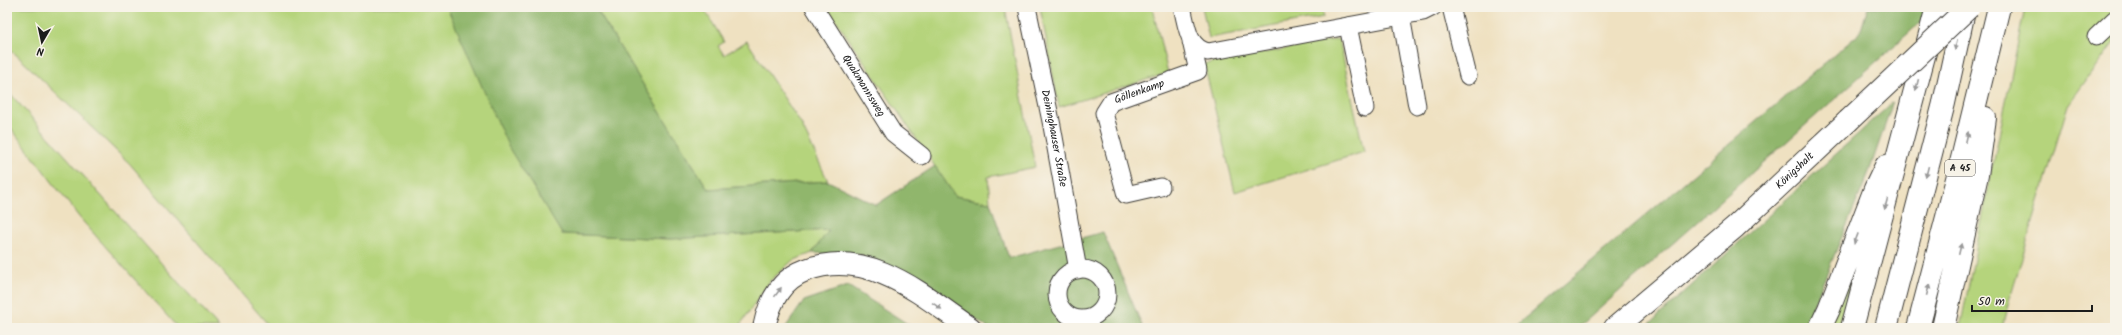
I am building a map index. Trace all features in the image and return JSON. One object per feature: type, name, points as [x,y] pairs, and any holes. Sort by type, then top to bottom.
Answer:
[{"type":"main road","points":[[1852,328],[1937,7]]},
{"type":"main road","name":"A 45","points":[[1886,328],[1942,111],[1965,7]]},
{"type":"main road","name":"Königshalt","points":[[1615,328],[1735,227],[1969,7]]},
{"type":"main road","points":[[1943,328],[1977,175],[2000,7]]},
{"type":"main road","name":"A 45","points":[[1918,328],[2000,7]]},
{"type":"main road","points":[[1820,328],[1829,309],[1875,190],[1910,112]]},
{"type":"main road","points":[[764,328],[768,309],[777,292],[791,278],[813,267],[841,263],[859,265],[890,276],[970,328]]},
{"type":"street","name":"Quakmannsweg","points":[[814,7],[893,133],[922,156]]},
{"type":"street","name":"Deininghauser Straße","points":[[1027,7],[1052,126],[1078,270]]},
{"type":"street","name":"Göllenkamp","points":[[1161,186],[1126,195],[1104,113],[1111,102],[1198,71],[1182,7]]},
{"type":"street","points":[[1191,41],[1199,50],[1208,52],[1423,12],[1433,7]]},
{"type":"street","points":[[1451,7],[1468,76]]},
{"type":"street","points":[[1401,16],[1417,106]]},
{"type":"street","points":[[2096,37],[2115,19]]},
{"type":"street","points":[[1348,26],[1365,108]]},
{"type":"green space","points":[[7,7],[447,7],[562,234],[670,239],[830,230],[812,253],[792,261],[770,281],[738,328],[271,328],[130,164],[7,46]]},
{"type":"green space","points":[[447,7],[595,7],[708,189],[828,181],[876,205],[935,166],[955,196],[990,202],[1009,258],[1103,232],[1143,328],[988,328],[951,302],[861,255],[812,253],[829,230],[670,239],[562,234],[509,148]]},
{"type":"green space","points":[[595,7],[703,7],[724,42],[718,46],[724,55],[747,41],[801,124],[828,181],[708,189]]},
{"type":"green space","points":[[827,7],[1005,7],[1035,167],[988,177],[990,202],[955,196]]},
{"type":"green space","points":[[1040,7],[1152,7],[1168,73],[1059,107]]},
{"type":"green space","points":[[1202,7],[1322,7],[1324,17],[1209,38]]},
{"type":"green space","points":[[1868,7],[1925,7],[1922,21],[1578,328],[1513,328],[1860,33]]},
{"type":"green space","points":[[2025,7],[2115,7],[2115,41],[2068,105],[2002,328],[1960,328]]},
{"type":"green space","points":[[1339,39],[1364,152],[1235,192],[1204,64]]},
{"type":"green space","points":[[7,90],[219,328],[178,328],[79,217],[7,123]]},
{"type":"green space","points":[[1893,102],[1869,172],[1804,328],[1645,328]]},
{"type":"green space","points":[[1861,249],[1838,328],[1827,328]]},
{"type":"green space","points":[[848,286],[914,328],[785,328],[804,301]]}]
